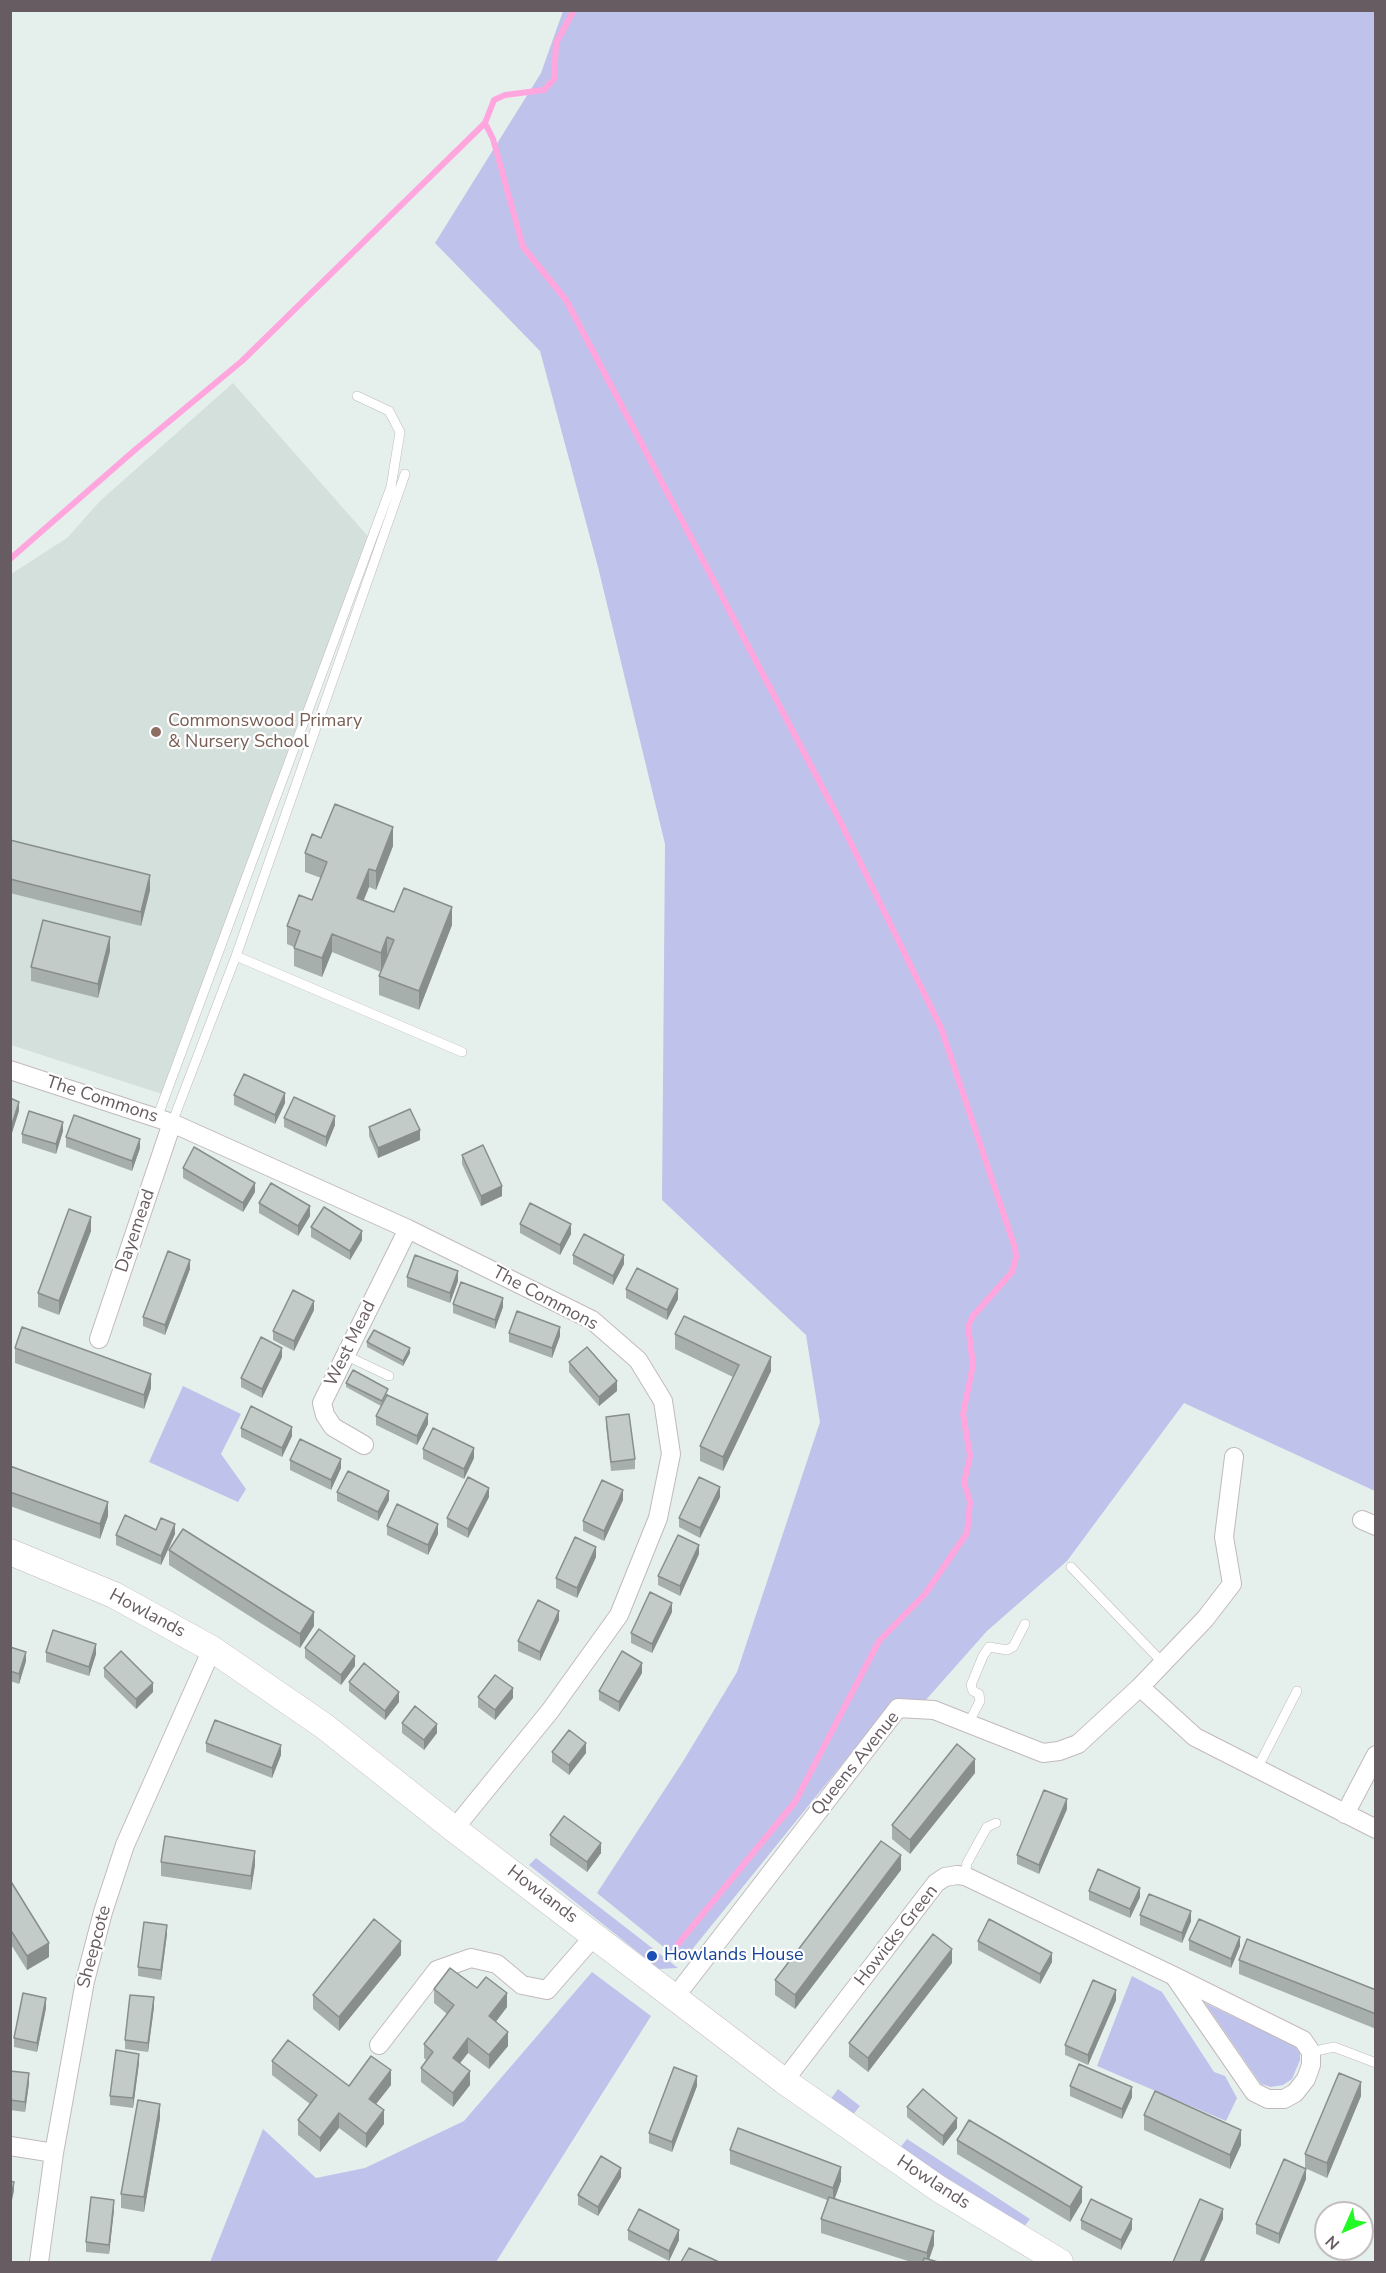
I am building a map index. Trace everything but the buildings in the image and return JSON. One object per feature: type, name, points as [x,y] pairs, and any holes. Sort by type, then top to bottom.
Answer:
[{"type":"street","name":"The Commons","points":[[10,1070],[164,1120],[408,1229],[592,1320],[638,1360],[663,1401],[671,1454],[658,1518],[620,1615],[550,1711],[454,1829]]},
{"type":"street","name":"Dayemead","points":[[99,1339],[164,1120]]},
{"type":"street","name":"West Mead","points":[[364,1445],[333,1427],[325,1415],[322,1402],[408,1229]]},
{"type":"street","name":"Queens Avenue","points":[[675,1997],[898,1708],[934,1710],[1043,1752],[1059,1751],[1078,1744],[1140,1687],[1205,1619],[1232,1584],[1224,1537],[1234,1457]]},
{"type":"street","name":"Howlands","points":[[10,1552],[114,1595],[212,1649],[324,1726],[454,1829],[784,2081],[939,2189],[1060,2262]]},
{"type":"street","name":"Sheepcote","points":[[39,2262],[54,2153],[85,1981],[103,1912],[125,1845],[212,1649]]},
{"type":"street","points":[[1140,1687],[1195,1737],[1376,1829]]},
{"type":"street","points":[[1345,1814],[1376,1755]]},
{"type":"street","points":[[965,1876],[1174,1976],[1303,2040],[1311,2052],[1311,2065],[1306,2079],[1295,2093],[1284,2099],[1268,2099],[1254,2092],[1174,1976]]},
{"type":"street","name":"Howicks Green","points":[[784,2081],[936,1883],[945,1877],[965,1876]]},
{"type":"street","points":[[379,2045],[437,1970],[471,1958],[497,1964],[522,1985],[547,1990],[595,1935]]},
{"type":"street","points":[[10,2146],[54,2153]]},
{"type":"lane","points":[[164,1120],[391,487],[400,432],[389,411],[357,396]]},
{"type":"lane","points":[[164,1120],[236,956],[405,474]]},
{"type":"lane","points":[[236,956],[462,1052]]},
{"type":"lane","points":[[345,1355],[389,1376]]},
{"type":"lane","points":[[1071,1567],[1163,1663]]},
{"type":"lane","points":[[968,1724],[980,1701],[979,1694],[973,1691],[971,1685],[983,1656],[989,1647],[1007,1650],[1013,1647],[1025,1623]]},
{"type":"lane","points":[[1257,1769],[1297,1691]]},
{"type":"lane","points":[[965,1876],[967,1863],[987,1827],[996,1823]]},
{"type":"lane","points":[[1311,2052],[1334,2047],[1376,2063]]},
{"type":"shaded area","points":[[563,11],[1375,11],[1375,1491],[1184,1403],[1067,1561],[987,1631],[924,1702],[894,1700],[682,1962],[597,1893],[682,1763],[737,1672],[820,1422],[806,1335],[662,1200],[665,844],[598,567],[540,351],[435,243],[541,73]]},
{"type":"shaded area","name":"Commonswood Primary & Nursery School","points":[[233,383],[372,541],[168,1096],[11,1045],[11,574],[67,538],[100,501]]},
{"type":"shaded area","points":[[183,1386],[241,1414],[221,1454],[246,1489],[238,1502],[149,1462]]},
{"type":"shaded area","points":[[536,1858],[678,1968],[659,1969],[529,1865]]},
{"type":"shaded area","points":[[592,1972],[651,2016],[496,2262],[210,2262],[263,2129],[316,2178],[365,2168],[464,2121]]},
{"type":"shaded area","points":[[1132,1976],[1162,1992],[1214,2072],[1225,2076],[1237,2098],[1226,2121],[1097,2066]]},
{"type":"shaded area","points":[[1205,2003],[1295,2046],[1300,2053],[1300,2060],[1292,2079],[1283,2085],[1271,2087],[1261,2084]]},
{"type":"shaded area","points":[[838,2089],[860,2106],[851,2117],[830,2100]]},
{"type":"shaded area","points":[[907,2139],[1030,2219],[1023,2228],[899,2149]]},
{"type":"waterway","points":[[10,559],[136,449],[242,361],[485,123],[494,100],[505,95],[544,90],[554,79],[556,43],[574,10]]},
{"type":"waterway","points":[[485,123],[493,139],[523,247],[566,300],[839,819],[941,1028],[1015,1248],[1016,1257],[1012,1272],[973,1316],[968,1326],[973,1365],[963,1414],[970,1456],[964,1482],[970,1502],[967,1533],[925,1594],[879,1641],[795,1802],[678,1944]]},
{"type":"place","name":"Commonswood Primary & Nursery School","points":[[156,732]]},
{"type":"place","name":"Howlands House","points":[[652,1956]]}]
